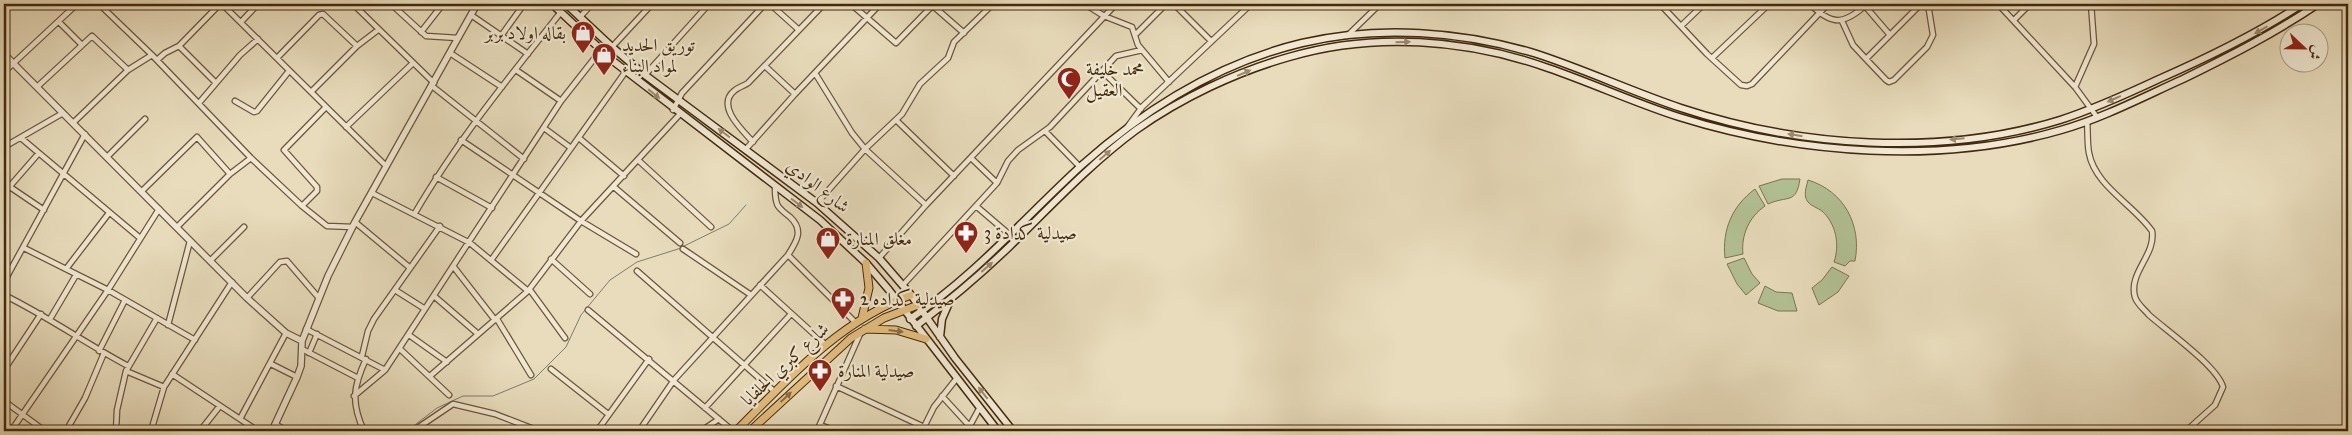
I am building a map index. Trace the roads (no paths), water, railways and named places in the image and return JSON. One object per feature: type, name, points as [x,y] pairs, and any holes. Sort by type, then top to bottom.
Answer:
[{"type":"main road","name":"شارع الوادي","points":[[552,4],[601,50],[673,110],[820,220],[866,264],[897,300],[998,431]]},
{"type":"main road","name":"شارع الوادي","points":[[566,4],[612,47],[645,74],[817,203],[879,258],[903,285],[940,337],[1013,431]]},
{"type":"main road","points":[[910,318],[920,308],[963,279],[1080,167],[1128,127],[1161,104],[1208,77],[1277,50],[1319,40],[1347,36],[1414,34],[1489,42],[1549,58],[1709,117],[1776,132],[1824,139],[1903,142],[2003,134],[2092,109],[2181,70],[2246,38],[2302,4]]},
{"type":"main road","points":[[916,326],[951,299],[993,262],[1112,149],[1146,124],[1214,86],[1291,56],[1347,45],[1427,43],[1488,52],[1546,67],[1652,108],[1746,135],[1823,147],[1890,151],[1967,147],[2034,137],[2097,118],[2223,60],[2291,22],[2318,4]]},
{"type":"main road","points":[[1488,52],[1489,42]]},
{"type":"main road","points":[[1208,77],[1214,86]]},
{"type":"main road","points":[[701,130],[708,120]]},
{"type":"main road","points":[[858,320],[869,288],[866,264]]},
{"type":"main road","name":"شارع كبري الحلفايا","points":[[734,431],[826,344],[858,320],[910,295]]},
{"type":"main road","points":[[940,337],[942,319],[951,299]]},
{"type":"main road","points":[[750,431],[835,351],[863,330],[904,310],[920,308]]},
{"type":"main road","points":[[863,330],[896,330],[926,340]]},
{"type":"street","points":[[68,4],[72,8]]},
{"type":"street","points":[[4,72],[77,4]]},
{"type":"street","points":[[99,4],[157,60],[251,158],[302,206],[327,226],[354,225],[409,267]]},
{"type":"street","points":[[157,60],[165,53],[180,46],[221,4],[386,166]]},
{"type":"street","points":[[241,22],[258,4]]},
{"type":"street","points":[[354,4],[433,84],[474,121],[524,159]]},
{"type":"street","points":[[391,4],[421,32],[437,38],[458,38]]},
{"type":"street","points":[[421,32],[443,4]]},
{"type":"street","points":[[272,431],[301,366],[302,342],[318,297],[386,166],[477,4]]},
{"type":"street","points":[[501,36],[524,4]]},
{"type":"street","points":[[580,17],[592,4]]},
{"type":"street","points":[[612,47],[652,4]]},
{"type":"street","points":[[645,74],[709,4]]},
{"type":"street","points":[[673,110],[688,88],[765,4]]},
{"type":"street","points":[[770,4],[799,30]]},
{"type":"street","points":[[753,142],[732,117],[728,101],[735,90],[748,83],[824,4]]},
{"type":"street","points":[[851,4],[896,43],[933,4],[964,33]]},
{"type":"street","points":[[746,149],[880,4]]},
{"type":"street","points":[[817,203],[866,149],[902,114],[920,84],[948,58],[954,42],[994,4]]},
{"type":"street","points":[[1085,4],[1104,16],[1129,25],[1134,29],[1138,45],[1169,82]]},
{"type":"street","points":[[879,258],[926,205],[1116,4]]},
{"type":"street","points":[[1135,35],[1166,4]]},
{"type":"street","points":[[1174,4],[1211,41]]},
{"type":"street","points":[[1128,127],[1140,109],[1251,4]]},
{"type":"street","points":[[1347,36],[1380,4]]},
{"type":"street","points":[[1660,4],[1712,58],[1741,85],[1748,86],[1828,4]]},
{"type":"street","points":[[1682,26],[1704,4]]},
{"type":"street","points":[[1712,58],[1769,4]]},
{"type":"street","points":[[1810,4],[1819,13],[1842,22],[1866,5],[1890,35]]},
{"type":"street","points":[[1866,59],[1921,4]]},
{"type":"street","points":[[1842,22],[1853,45],[1889,82],[1894,80],[1927,47],[1933,35],[1928,4]]},
{"type":"street","points":[[1998,4],[2075,87],[2097,118]]},
{"type":"street","points":[[2014,20],[2030,4]]},
{"type":"street","points":[[2075,87],[2094,44],[2091,4]]},
{"type":"street","points":[[415,213],[436,177],[474,121],[561,12]]},
{"type":"street","points":[[277,58],[319,14],[326,15],[358,46]]},
{"type":"street","points":[[471,15],[528,54]]},
{"type":"street","points":[[59,22],[81,44]]},
{"type":"street","points":[[311,92],[358,46],[378,30]]},
{"type":"street","points":[[37,87],[89,37],[94,38],[128,70]]},
{"type":"street","points":[[199,103],[240,55],[258,39]]},
{"type":"street","points":[[180,46],[216,83]]},
{"type":"street","points":[[354,396],[386,370],[470,243],[512,174],[562,101],[601,50]]},
{"type":"street","points":[[903,285],[997,183],[1013,155],[1024,144],[1045,131],[1116,56],[1142,50]]},
{"type":"street","points":[[450,53],[502,87]]},
{"type":"street","points":[[4,54],[72,123],[108,156],[247,298],[286,333],[302,342]]},
{"type":"street","points":[[72,123],[128,70],[152,55]]},
{"type":"street","points":[[346,127],[413,63]]},
{"type":"street","points":[[765,66],[795,94]]},
{"type":"street","points":[[516,70],[562,101]]},
{"type":"street","points":[[235,101],[254,112],[257,111],[289,71]]},
{"type":"street","points":[[492,259],[626,71]]},
{"type":"street","points":[[1102,71],[1140,109]]},
{"type":"street","points":[[815,73],[852,133],[866,149],[926,205]]},
{"type":"street","points":[[302,206],[317,191],[317,187],[284,150],[326,107]]},
{"type":"street","points":[[4,147],[63,113]]},
{"type":"street","points":[[430,376],[529,290],[581,221],[680,114]]},
{"type":"street","points":[[108,156],[145,119]]},
{"type":"street","points":[[896,120],[954,176]]},
{"type":"street","points":[[2087,121],[2089,153],[2101,178],[2152,231],[2152,245],[2134,286],[2135,299],[2156,322],[2221,380],[2223,387],[2215,404],[2186,431]]},
{"type":"street","points":[[544,128],[571,148]]},
{"type":"street","points":[[1045,131],[1080,167]]},
{"type":"street","points":[[4,282],[85,134]]},
{"type":"street","points":[[142,191],[197,137],[230,174]]},
{"type":"street","points":[[21,138],[140,238]]},
{"type":"street","points":[[579,138],[624,176]]},
{"type":"street","points":[[461,140],[581,221],[636,254]]},
{"type":"street","points":[[4,193],[38,154]]},
{"type":"street","points":[[177,227],[230,174],[251,158]]},
{"type":"street","points":[[971,158],[997,183]]},
{"type":"street","points":[[638,160],[711,227]]},
{"type":"street","points":[[436,177],[492,208]]},
{"type":"street","points":[[10,187],[44,210]]},
{"type":"street","points":[[614,187],[680,243]]},
{"type":"street","points":[[639,431],[674,380],[788,254],[797,240],[798,229],[794,221],[778,206],[775,187]]},
{"type":"street","points":[[372,193],[440,226],[470,243],[492,259],[529,290],[565,338]]},
{"type":"street","points":[[976,206],[1010,235]]},
{"type":"street","points":[[11,431],[108,290],[159,210]]},
{"type":"street","points":[[66,269],[109,213]]},
{"type":"street","points":[[364,431],[356,410],[354,396],[364,357],[368,331],[409,267],[440,226]]},
{"type":"street","points":[[210,261],[244,227]]},
{"type":"street","points":[[168,325],[190,241]]},
{"type":"street","points":[[24,248],[108,290],[195,340]]},
{"type":"street","points":[[683,249],[751,294]]},
{"type":"street","points":[[788,254],[858,320]]},
{"type":"street","points":[[551,260],[590,294]]},
{"type":"street","points":[[247,298],[280,262],[287,261],[318,297]]},
{"type":"street","points":[[453,266],[496,320],[531,375]]},
{"type":"street","points":[[637,271],[775,392]]},
{"type":"street","points":[[50,319],[76,275]]},
{"type":"street","points":[[151,431],[164,387],[232,282]]},
{"type":"street","points":[[760,285],[826,344]]},
{"type":"street","points":[[396,290],[425,309]]},
{"type":"street","points":[[4,295],[50,319],[127,368],[164,387]]},
{"type":"street","points":[[434,296],[478,334]]},
{"type":"street","points":[[66,431],[84,398],[101,352],[125,300]]},
{"type":"street","points":[[588,310],[734,431]]},
{"type":"street","points":[[4,370],[41,314]]},
{"type":"street","points":[[705,408],[791,314]]},
{"type":"street","points":[[116,431],[117,410],[127,368],[157,318]]},
{"type":"street","points":[[306,329],[364,357],[386,370]]},
{"type":"street","points":[[817,431],[863,330]]},
{"type":"street","points":[[240,419],[286,333]]},
{"type":"street","points":[[309,353],[318,334]]},
{"type":"street","points":[[409,335],[446,362]]},
{"type":"street","points":[[302,349],[358,378]]},
{"type":"street","points":[[400,349],[449,395]]},
{"type":"street","points":[[597,431],[649,359]]},
{"type":"street","points":[[271,364],[297,377]]},
{"type":"street","points":[[551,370],[608,414]]},
{"type":"street","points":[[172,374],[219,407],[240,419],[250,429],[258,431]]},
{"type":"street","points":[[836,386],[923,429],[942,396],[957,378]]},
{"type":"street","points":[[942,396],[974,431]]},
{"type":"street","points":[[4,402],[45,431]]},
{"type":"street","points":[[418,431],[453,404],[495,414],[539,431]]},
{"type":"street","points":[[200,431],[219,407]]},
{"type":"street","points":[[966,431],[980,408]]},
{"type":"street","points":[[701,431],[719,420]]},
{"type":"street","points":[[275,424],[286,431]]},
{"type":"street","points":[[820,425],[837,431]]},
{"type":"waterway","points":[[407,431],[437,408],[463,396],[493,396],[534,379],[566,347],[581,315],[610,280],[637,262],[678,249],[729,224],[746,205]]},
{"type":"place","name":"بقاله اولاد بربر","points":[[583,54]]},
{"type":"place","name":"توريق الحديد لمواد البناء","points":[[604,76]]},
{"type":"place","name":"محمد خليفة العقيل","points":[[1069,100]]},
{"type":"place","name":"صيدلية كدادة 3","points":[[966,254]]},
{"type":"place","name":"مغلق المنارة","points":[[828,260]]},
{"type":"place","name":"صيدلية كداده 2","points":[[843,320]]},
{"type":"place","name":"صيدلية المنارة","points":[[820,392]]}]
